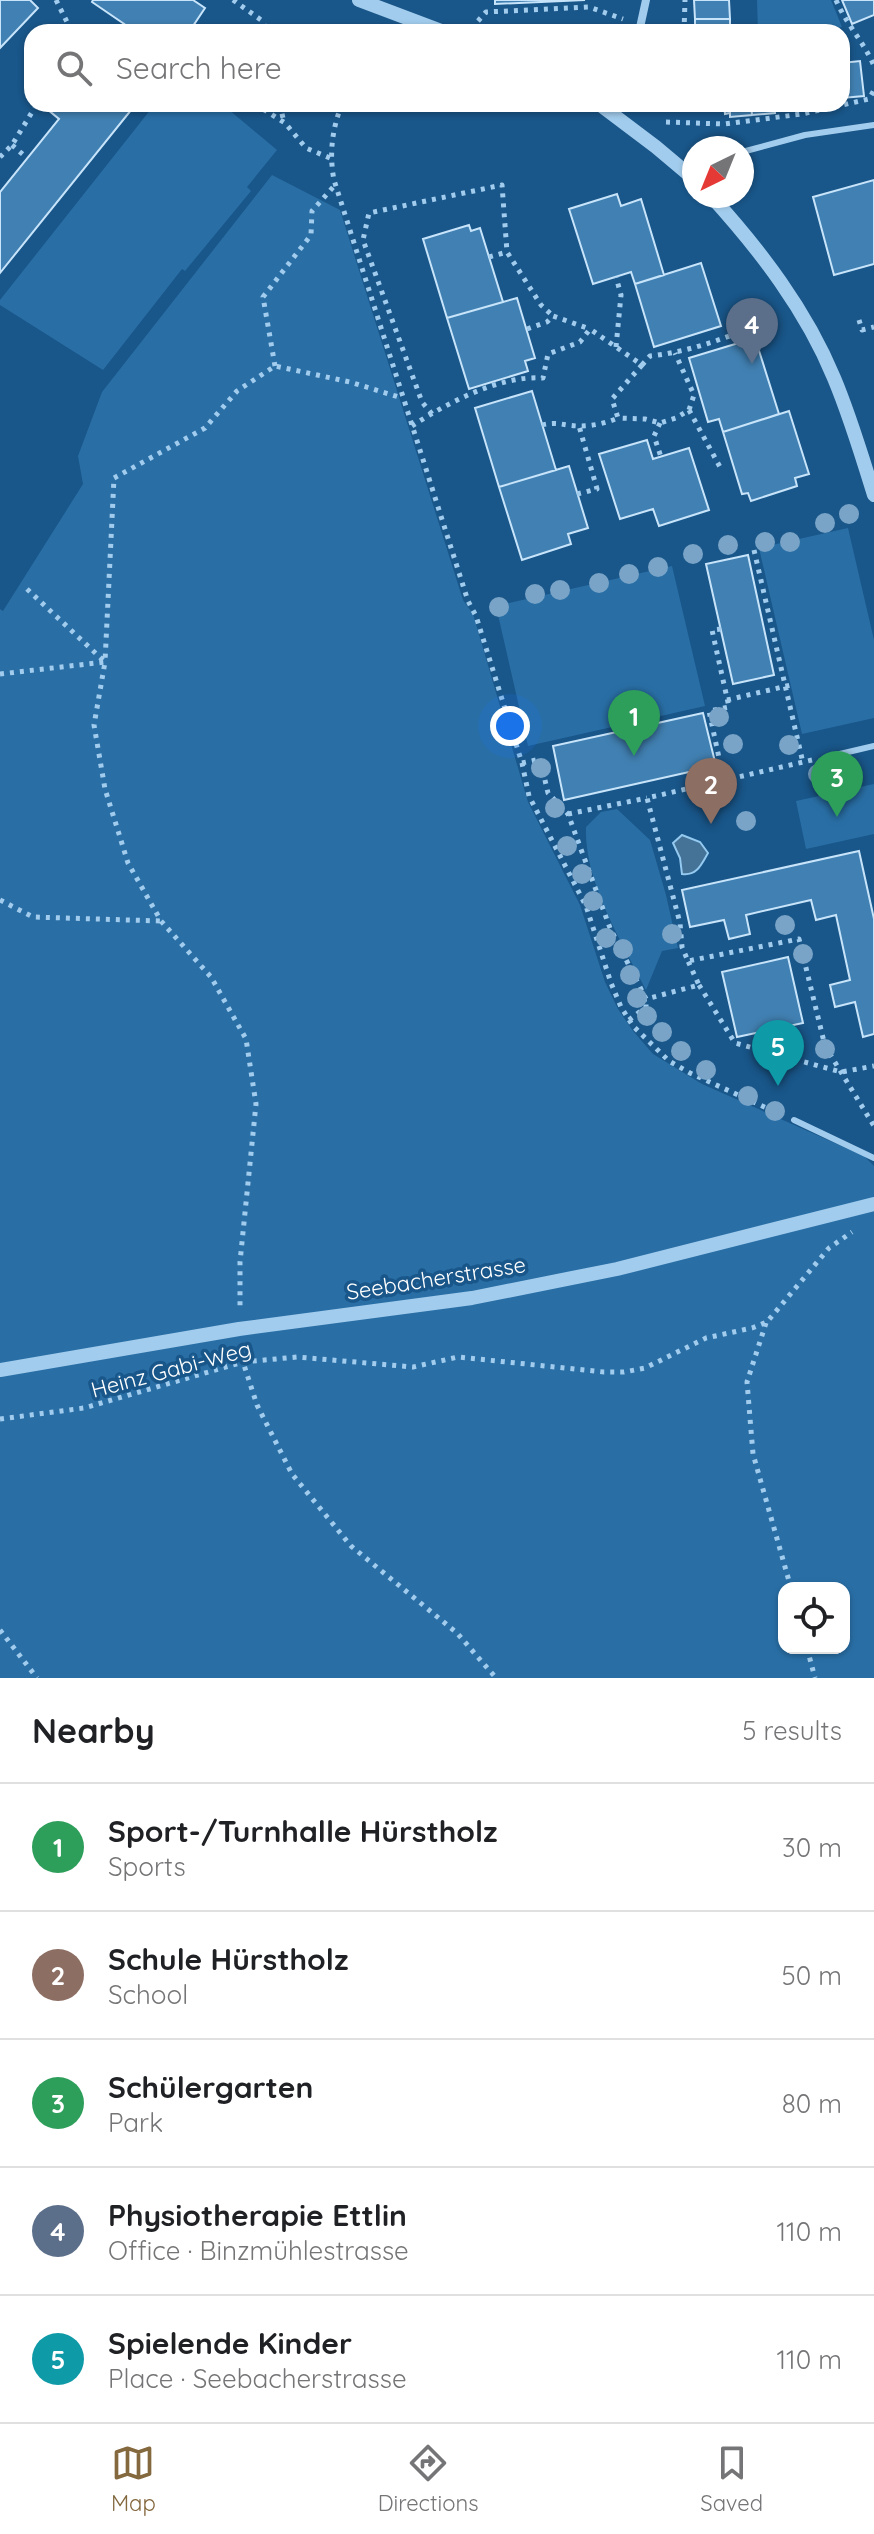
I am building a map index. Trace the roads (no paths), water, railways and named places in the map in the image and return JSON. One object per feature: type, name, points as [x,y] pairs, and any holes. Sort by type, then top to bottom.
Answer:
[{"type":"street","points":[[359,0],[423,24]]},
{"type":"street","points":[[641,24],[646,0]]},
{"type":"street","points":[[613,112],[682,169]]},
{"type":"street","points":[[721,208],[766,261],[803,317],[834,376],[874,495]]},
{"type":"street","name":"Seebacherstrasse","points":[[0,1370],[239,1329],[472,1298],[617,1269],[874,1204]]},
{"type":"lane","points":[[754,149],[805,135],[874,125]]},
{"type":"lane","points":[[827,757],[874,746]]},
{"type":"lane","points":[[794,1120],[874,1158]]},
{"type":"place","name":"Physiotherapie Ettlin","points":[[752,364]]},
{"type":"place","name":"Sport-/Turnhalle Hürstholz","points":[[634,756]]},
{"type":"place","name":"Schülergarten","points":[[837,817]]},
{"type":"place","name":"Schule Hürstholz","points":[[711,824]]},
{"type":"place","name":"Spielende Kinder","points":[[778,1086]]}]
